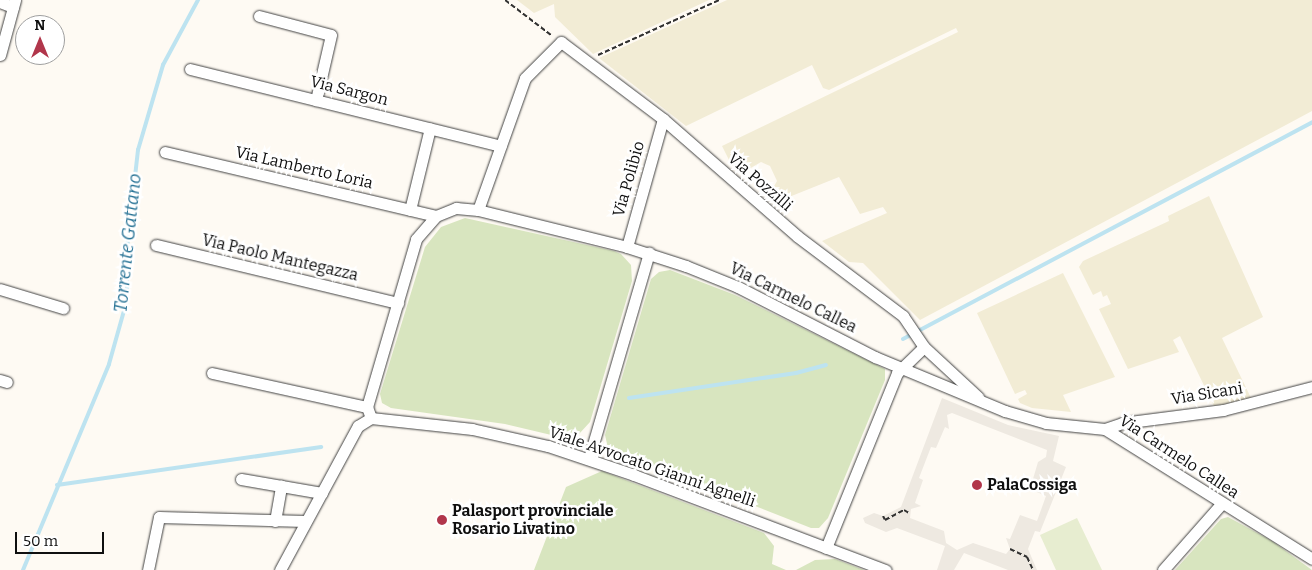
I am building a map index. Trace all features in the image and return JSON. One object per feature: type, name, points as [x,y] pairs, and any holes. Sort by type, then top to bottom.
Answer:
[{"type":"street","points":[[0,2],[14,3],[0,55]]},
{"type":"street","points":[[259,16],[331,35],[316,100]]},
{"type":"street","name":"Via Pozzilli","points":[[561,42],[663,119],[797,236],[903,316],[924,347],[981,401]]},
{"type":"street","points":[[478,210],[525,78],[561,42]]},
{"type":"street","name":"Via Sargon","points":[[190,69],[501,146]]},
{"type":"street","name":"Via Polibio","points":[[627,247],[663,119]]},
{"type":"street","points":[[410,210],[430,128]]},
{"type":"street","name":"Via Lamberto Loria","points":[[165,152],[436,216]]},
{"type":"street","name":"Via Carmelo Callea","points":[[436,216],[456,208],[478,210],[649,253],[738,287],[901,368],[981,401],[1046,423],[1105,428],[1312,559]]},
{"type":"street","points":[[280,570],[358,426],[369,413],[416,239],[436,216]]},
{"type":"street","name":"Via Paolo Mantegazza","points":[[156,245],[398,303]]},
{"type":"street","points":[[590,458],[649,253]]},
{"type":"street","points":[[0,289],[63,308]]},
{"type":"street","points":[[826,548],[901,368],[924,347]]},
{"type":"street","name":"Viale Avvocato Gianni Agnelli","points":[[212,373],[369,413],[472,429],[590,458],[886,570]]},
{"type":"street","name":"Via Sicani","points":[[1105,428],[1122,423],[1223,410],[1312,387]]},
{"type":"street","points":[[241,479],[322,493]]},
{"type":"street","points":[[275,521],[281,486]]},
{"type":"street","points":[[1164,570],[1222,503]]},
{"type":"street","points":[[148,570],[159,517],[305,521]]},
{"type":"path","points":[[505,0],[561,42]]},
{"type":"path","points":[[586,62],[719,0]]},
{"type":"path","points":[[882,516],[885,520],[904,510],[909,513]]},
{"type":"path","points":[[1010,549],[1027,557],[1033,570]]},
{"type":"shaded area","points":[[517,0],[709,0],[593,54],[555,17],[554,4],[534,13]]},
{"type":"shaded area","points":[[727,0],[1312,0],[1312,111],[920,320],[863,263],[849,262],[822,241],[887,213],[883,207],[860,214],[839,177],[779,201],[772,190],[777,181],[770,166],[761,162],[742,173],[732,166],[722,146],[958,32],[956,28],[829,90],[823,88],[812,65],[686,126],[599,58]]},
{"type":"shaded area","points":[[1209,196],[1263,317],[1222,338],[1252,400],[1214,406],[1180,336],[1173,340],[1179,352],[1128,369],[1099,309],[1111,304],[1107,295],[1103,297],[1101,291],[1093,295],[1079,267],[1083,261],[1169,221],[1168,216]]},
{"type":"shaded area","points":[[1063,273],[1115,377],[1063,395],[1071,412],[1032,408],[1020,403],[1018,399],[1027,394],[1025,390],[1015,394],[977,313]]},
{"type":"shaded area","points":[[942,398],[1008,425],[1059,436],[1053,461],[1066,467],[1040,532],[1035,531],[1028,549],[1037,570],[1008,570],[964,553],[954,570],[937,570],[945,546],[897,528],[886,532],[865,523],[863,518],[874,513],[883,516],[901,507]],"holes":[[[952,413],[1047,450],[1046,457],[1038,462],[1030,489],[1046,496],[1037,521],[1020,515],[1010,539],[1006,538],[1010,549],[1006,554],[973,543],[957,550],[946,543],[944,531],[910,518],[911,509],[921,506],[915,503],[923,480],[919,478],[931,447],[936,448],[945,427],[949,429],[947,415]]]},
{"type":"green space","points":[[465,218],[614,251],[621,254],[631,265],[632,281],[590,422],[579,434],[564,438],[505,424],[391,408],[382,403],[380,394],[425,247],[441,227]]},
{"type":"green space","points":[[670,270],[735,295],[885,369],[885,380],[828,518],[819,528],[811,528],[608,448],[605,435],[651,279],[659,272]]},
{"type":"green space","points":[[602,471],[764,533],[774,546],[772,564],[786,570],[534,570],[566,487]]},
{"type":"green space","points":[[1228,517],[1272,541],[1312,570],[1175,570],[1221,519]]},
{"type":"green space","points":[[1077,518],[1102,570],[1056,570],[1040,535]]},
{"type":"green space","points":[[835,559],[864,570],[796,570],[815,560]]},
{"type":"waterway","name":"Torrente Gattano","points":[[23,570],[109,364],[127,300],[127,248],[138,150],[163,65],[198,0]]},
{"type":"waterway","points":[[903,339],[1312,122]]},
{"type":"waterway","points":[[629,398],[796,373],[826,365]]},
{"type":"waterway","points":[[57,485],[321,447]]},
{"type":"place","name":"PalaCossiga","points":[[977,485]]},
{"type":"place","name":"Palasport provinciale Rosario Livatino","points":[[442,520]]}]
